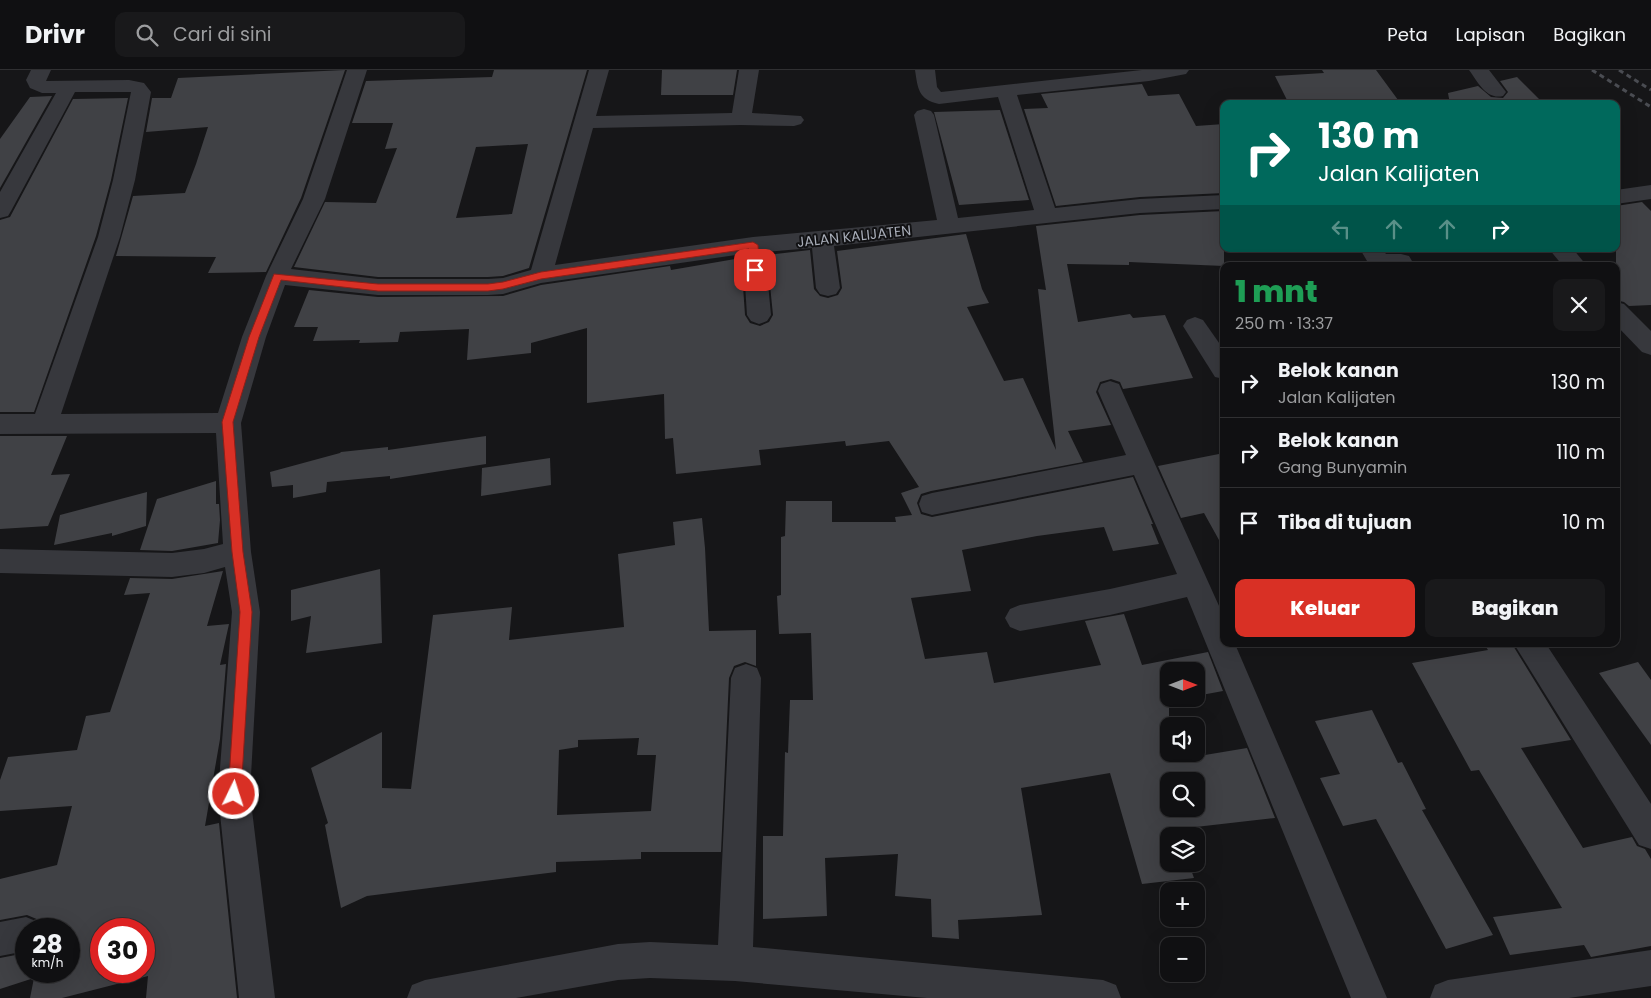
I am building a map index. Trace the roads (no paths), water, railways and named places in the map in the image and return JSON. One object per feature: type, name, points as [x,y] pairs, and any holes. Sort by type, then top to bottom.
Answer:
[{"type":"street","points":[[41,70],[36,80],[37,84],[42,87],[129,86],[137,87],[141,92],[124,180],[109,237],[45,422]]},
{"type":"street","points":[[257,998],[234,794],[246,612],[239,564],[228,422],[254,337],[278,276],[314,199],[357,70]]},
{"type":"street","points":[[541,276],[599,70]]},
{"type":"street","points":[[741,119],[749,70]]},
{"type":"street","points":[[925,70],[928,91],[934,97],[1149,76],[1179,70]]},
{"type":"street","points":[[1479,70],[1496,92]]},
{"type":"street","points":[[0,211],[68,88]]},
{"type":"street","points":[[1006,91],[1047,216]]},
{"type":"street","points":[[924,115],[949,226]]},
{"type":"street","points":[[585,122],[741,119],[794,120]]},
{"type":"street","points":[[1620,196],[1651,192]]},
{"type":"street","name":"JALAN KALIJATEN","points":[[278,276],[378,288],[488,288],[541,276],[753,245],[1140,206],[1220,202]]},
{"type":"street","points":[[822,239],[828,288]]},
{"type":"street","points":[[753,245],[758,315]]},
{"type":"street","points":[[1563,252],[1572,262]]},
{"type":"street","points":[[1379,262],[1401,262]]},
{"type":"street","points":[[1620,314],[1651,346]]},
{"type":"street","points":[[1195,326],[1220,364]]},
{"type":"street","points":[[1110,391],[1220,643]]},
{"type":"street","points":[[0,424],[45,422],[228,422]]},
{"type":"street","points":[[932,504],[1142,463]]},
{"type":"street","points":[[0,561],[172,565],[204,561],[239,564]]},
{"type":"street","points":[[1020,618],[1110,602],[1195,583]]},
{"type":"street","points":[[1222,647],[1369,998]]},
{"type":"street","points":[[1531,647],[1651,833]]},
{"type":"street","points":[[735,963],[746,678]]},
{"type":"street","points":[[0,939],[15,936]]},
{"type":"street","points":[[425,998],[618,962],[650,960],[735,963],[1103,998]]},
{"type":"street","points":[[1448,998],[1651,968]]},
{"type":"railway","points":[[1592,70],[1651,107]]},
{"type":"railway","points":[[1619,70],[1651,90]]}]
